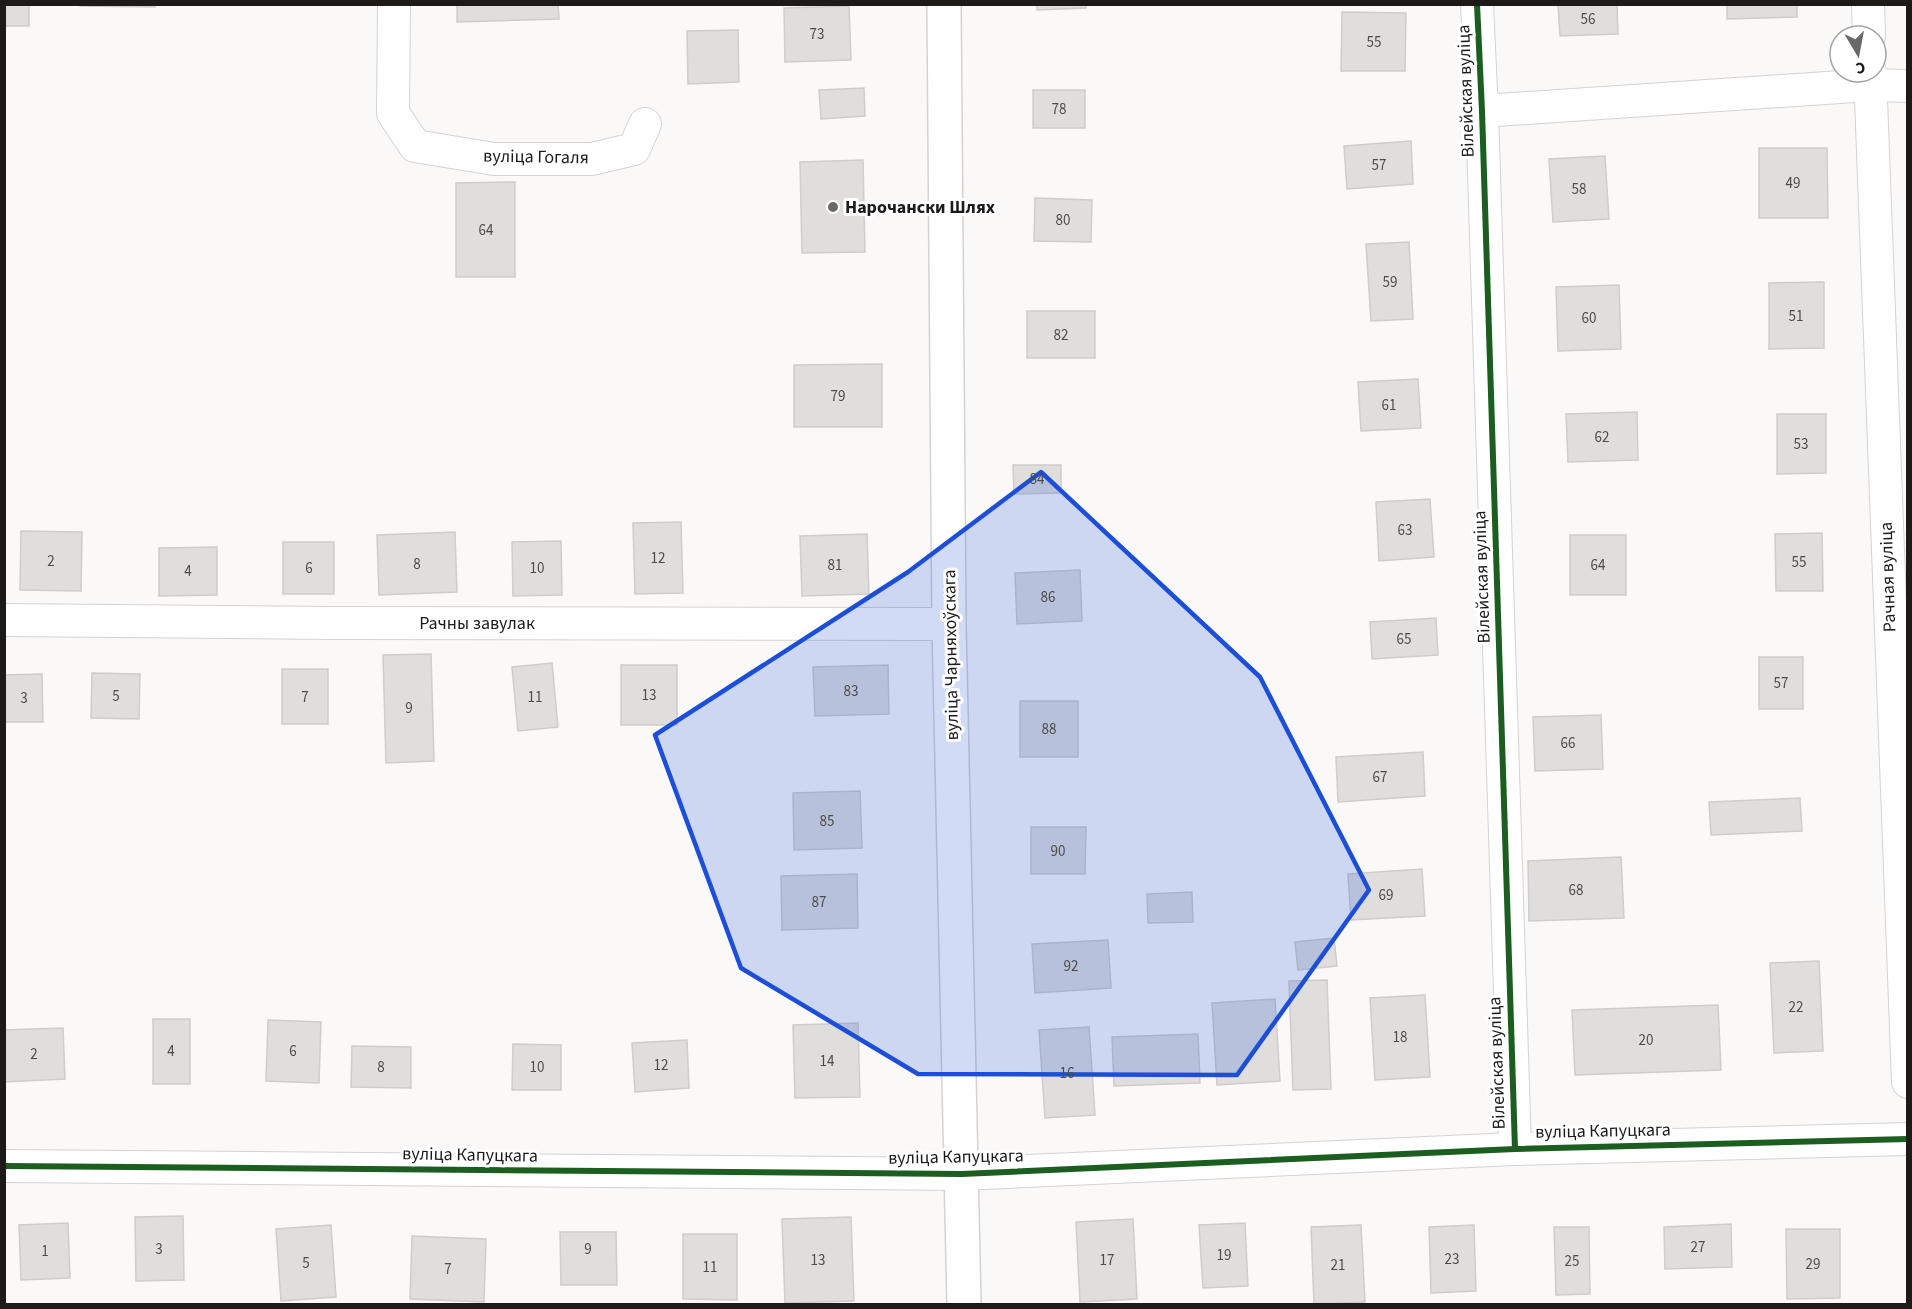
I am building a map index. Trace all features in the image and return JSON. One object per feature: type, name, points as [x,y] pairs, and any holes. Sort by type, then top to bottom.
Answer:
[{"type":"main road","name":"вуліца Чарняхоўскага","points":[[944,4],[950,624],[964,1305]]},
{"type":"street","name":"вуліца Гогаля","points":[[394,4],[393,112],[415,146],[494,159],[592,159],[634,149],[645,124]]},
{"type":"street","name":"Вілейская вуліца","points":[[1477,4],[1515,1149]]},
{"type":"street","points":[[1868,4],[1869,24]]},
{"type":"street","points":[[1482,111],[1828,82]]},
{"type":"street","points":[[1888,82],[1908,86]]},
{"type":"street","name":"Рачная вуліца","points":[[1870,84],[1908,1082]]},
{"type":"street","name":"Рачны завулак","points":[[4,620],[950,624]]},
{"type":"street","name":"вуліца Капуцкага","points":[[4,1166],[962,1174],[1515,1149],[1908,1139]]},
{"type":"highlighted area","points":[[1041,472],[1260,677],[1369,890],[1237,1075],[918,1074],[741,968],[655,735],[908,572]]},
{"type":"building","points":[[4,4],[29,4],[29,26],[4,26]]},
{"type":"building","points":[[80,4],[155,4],[155,7],[80,6]]},
{"type":"building","points":[[457,4],[558,4],[559,19],[457,22]]},
{"type":"building","points":[[1037,4],[1086,4],[1086,8],[1037,10]]},
{"type":"building","points":[[1558,4],[1617,4],[1618,34],[1560,36]]},
{"type":"building","points":[[1727,4],[1797,4],[1797,17],[1727,19]]},
{"type":"building","points":[[849,6],[851,60],[785,62],[784,8]]},
{"type":"building","points":[[1342,12],[1406,13],[1405,71],[1341,71]]},
{"type":"building","points":[[738,30],[739,82],[688,84],[687,31]]},
{"type":"building","points":[[864,88],[865,116],[821,119],[819,90]]},
{"type":"building","points":[[1033,90],[1085,90],[1085,128],[1033,128]]},
{"type":"building","points":[[1411,141],[1413,184],[1347,189],[1344,146]]},
{"type":"building","points":[[1759,148],[1827,148],[1828,218],[1759,218]]},
{"type":"building","points":[[1605,156],[1609,219],[1553,222],[1549,159]]},
{"type":"building","name":"Нарочански Шлях","points":[[863,160],[865,252],[802,253],[800,162]]},
{"type":"building","points":[[515,182],[515,277],[456,277],[456,183]]},
{"type":"building","points":[[1035,198],[1092,200],[1091,242],[1034,241]]},
{"type":"building","points":[[1409,242],[1413,319],[1371,321],[1366,244]]},
{"type":"building","points":[[1824,282],[1824,348],[1769,349],[1769,283]]},
{"type":"building","points":[[1619,285],[1621,349],[1558,351],[1556,287]]},
{"type":"building","points":[[1027,311],[1095,311],[1095,358],[1027,358]]},
{"type":"building","points":[[882,364],[882,427],[794,427],[794,365]]},
{"type":"building","points":[[1418,379],[1421,428],[1361,431],[1358,382]]},
{"type":"building","points":[[1637,412],[1638,460],[1568,462],[1566,414]]},
{"type":"building","points":[[1777,414],[1826,414],[1826,473],[1777,474]]},
{"type":"building","points":[[1013,465],[1061,465],[1061,493],[1014,494]]},
{"type":"building","points":[[1430,499],[1434,557],[1379,561],[1376,502]]},
{"type":"building","points":[[681,522],[683,593],[635,594],[633,523]]},
{"type":"building","points":[[21,531],[82,532],[81,591],[20,590]]},
{"type":"building","points":[[455,532],[457,592],[379,595],[377,535]]},
{"type":"building","points":[[1822,533],[1823,591],[1776,591],[1775,534]]},
{"type":"building","points":[[867,534],[869,594],[802,596],[800,536]]},
{"type":"building","points":[[1570,535],[1626,535],[1626,595],[1570,595]]},
{"type":"building","points":[[561,541],[562,595],[513,596],[512,542]]},
{"type":"building","points":[[283,542],[334,542],[334,594],[283,594]]},
{"type":"building","points":[[217,547],[217,595],[159,596],[159,548]]},
{"type":"building","points":[[1080,570],[1082,621],[1017,624],[1015,573]]},
{"type":"building","points":[[1436,618],[1438,655],[1372,659],[1370,622]]},
{"type":"building","points":[[431,654],[434,761],[386,763],[383,655]]},
{"type":"building","points":[[1759,657],[1803,657],[1803,709],[1759,709]]},
{"type":"building","points":[[552,663],[558,727],[518,731],[512,667]]},
{"type":"building","points":[[621,665],[677,665],[677,725],[621,725]]},
{"type":"building","points":[[888,665],[889,714],[815,716],[813,667]]},
{"type":"building","points":[[282,669],[328,669],[328,724],[282,724]]},
{"type":"building","points":[[92,673],[140,674],[139,719],[91,718]]},
{"type":"building","points":[[42,674],[43,722],[4,722],[4,675]]},
{"type":"building","points":[[1020,701],[1078,701],[1078,757],[1020,757]]},
{"type":"building","points":[[1601,715],[1603,769],[1535,771],[1533,717]]},
{"type":"building","points":[[1423,752],[1425,796],[1338,802],[1336,757]]},
{"type":"building","points":[[860,791],[862,848],[794,850],[793,793]]},
{"type":"building","points":[[1800,798],[1802,831],[1711,835],[1709,802]]},
{"type":"building","points":[[1031,827],[1086,827],[1085,874],[1031,874]]},
{"type":"building","points":[[1621,857],[1624,918],[1529,921],[1528,861]]},
{"type":"building","points":[[1422,869],[1425,916],[1351,920],[1348,874]]},
{"type":"building","points":[[857,874],[858,928],[782,930],[781,876]]},
{"type":"building","points":[[1192,892],[1193,922],[1148,923],[1147,894]]},
{"type":"building","points":[[1334,938],[1337,966],[1298,970],[1295,942]]},
{"type":"building","points":[[1108,940],[1111,988],[1035,993],[1032,944]]},
{"type":"building","points":[[1819,961],[1823,1051],[1774,1053],[1770,963]]},
{"type":"building","points":[[1327,980],[1331,1089],[1293,1090],[1289,981]]},
{"type":"building","points":[[1425,995],[1430,1077],[1375,1080],[1370,998]]},
{"type":"building","points":[[1275,999],[1280,1081],[1217,1085],[1212,1003]]},
{"type":"building","points":[[1718,1005],[1721,1070],[1575,1075],[1572,1010]]},
{"type":"building","points":[[153,1019],[190,1019],[190,1084],[153,1084]]},
{"type":"building","points":[[268,1020],[321,1022],[319,1083],[266,1081]]},
{"type":"building","points":[[858,1023],[860,1097],[795,1098],[793,1025]]},
{"type":"building","points":[[1089,1027],[1095,1115],[1045,1118],[1039,1030]]},
{"type":"building","points":[[63,1028],[65,1079],[4,1082],[4,1030]]},
{"type":"building","points":[[1198,1034],[1200,1083],[1114,1086],[1112,1037]]},
{"type":"building","points":[[687,1040],[689,1088],[635,1092],[632,1043]]},
{"type":"building","points":[[513,1044],[561,1045],[561,1090],[512,1090]]},
{"type":"building","points":[[352,1046],[411,1047],[411,1088],[351,1087]]},
{"type":"building","points":[[183,1216],[184,1280],[136,1281],[135,1217]]},
{"type":"building","points":[[851,1217],[854,1301],[785,1303],[782,1219]]},
{"type":"building","points":[[1133,1219],[1137,1299],[1080,1302],[1076,1222]]},
{"type":"building","points":[[68,1223],[70,1278],[21,1280],[19,1225]]},
{"type":"building","points":[[1245,1223],[1248,1286],[1203,1288],[1199,1225]]},
{"type":"building","points":[[1731,1224],[1732,1267],[1665,1269],[1664,1227]]},
{"type":"building","points":[[331,1225],[336,1297],[281,1301],[276,1229]]},
{"type":"building","points":[[1361,1225],[1365,1302],[1314,1304],[1311,1227]]},
{"type":"building","points":[[1474,1225],[1476,1291],[1431,1293],[1429,1227]]},
{"type":"building","points":[[1554,1227],[1589,1227],[1590,1294],[1556,1295]]},
{"type":"building","points":[[1786,1229],[1840,1229],[1840,1298],[1787,1299]]},
{"type":"building","points":[[560,1232],[616,1232],[617,1285],[561,1285]]},
{"type":"building","points":[[683,1234],[737,1234],[737,1300],[683,1299]]},
{"type":"building","points":[[412,1236],[486,1239],[484,1302],[410,1299]]},
{"type":"cycle path","points":[[1477,4],[1515,1149]]},
{"type":"cycle path","points":[[4,1166],[962,1174],[1515,1149],[1908,1139]]},
{"type":"place","name":"Нарочански Шлях","points":[[833,207]]}]
